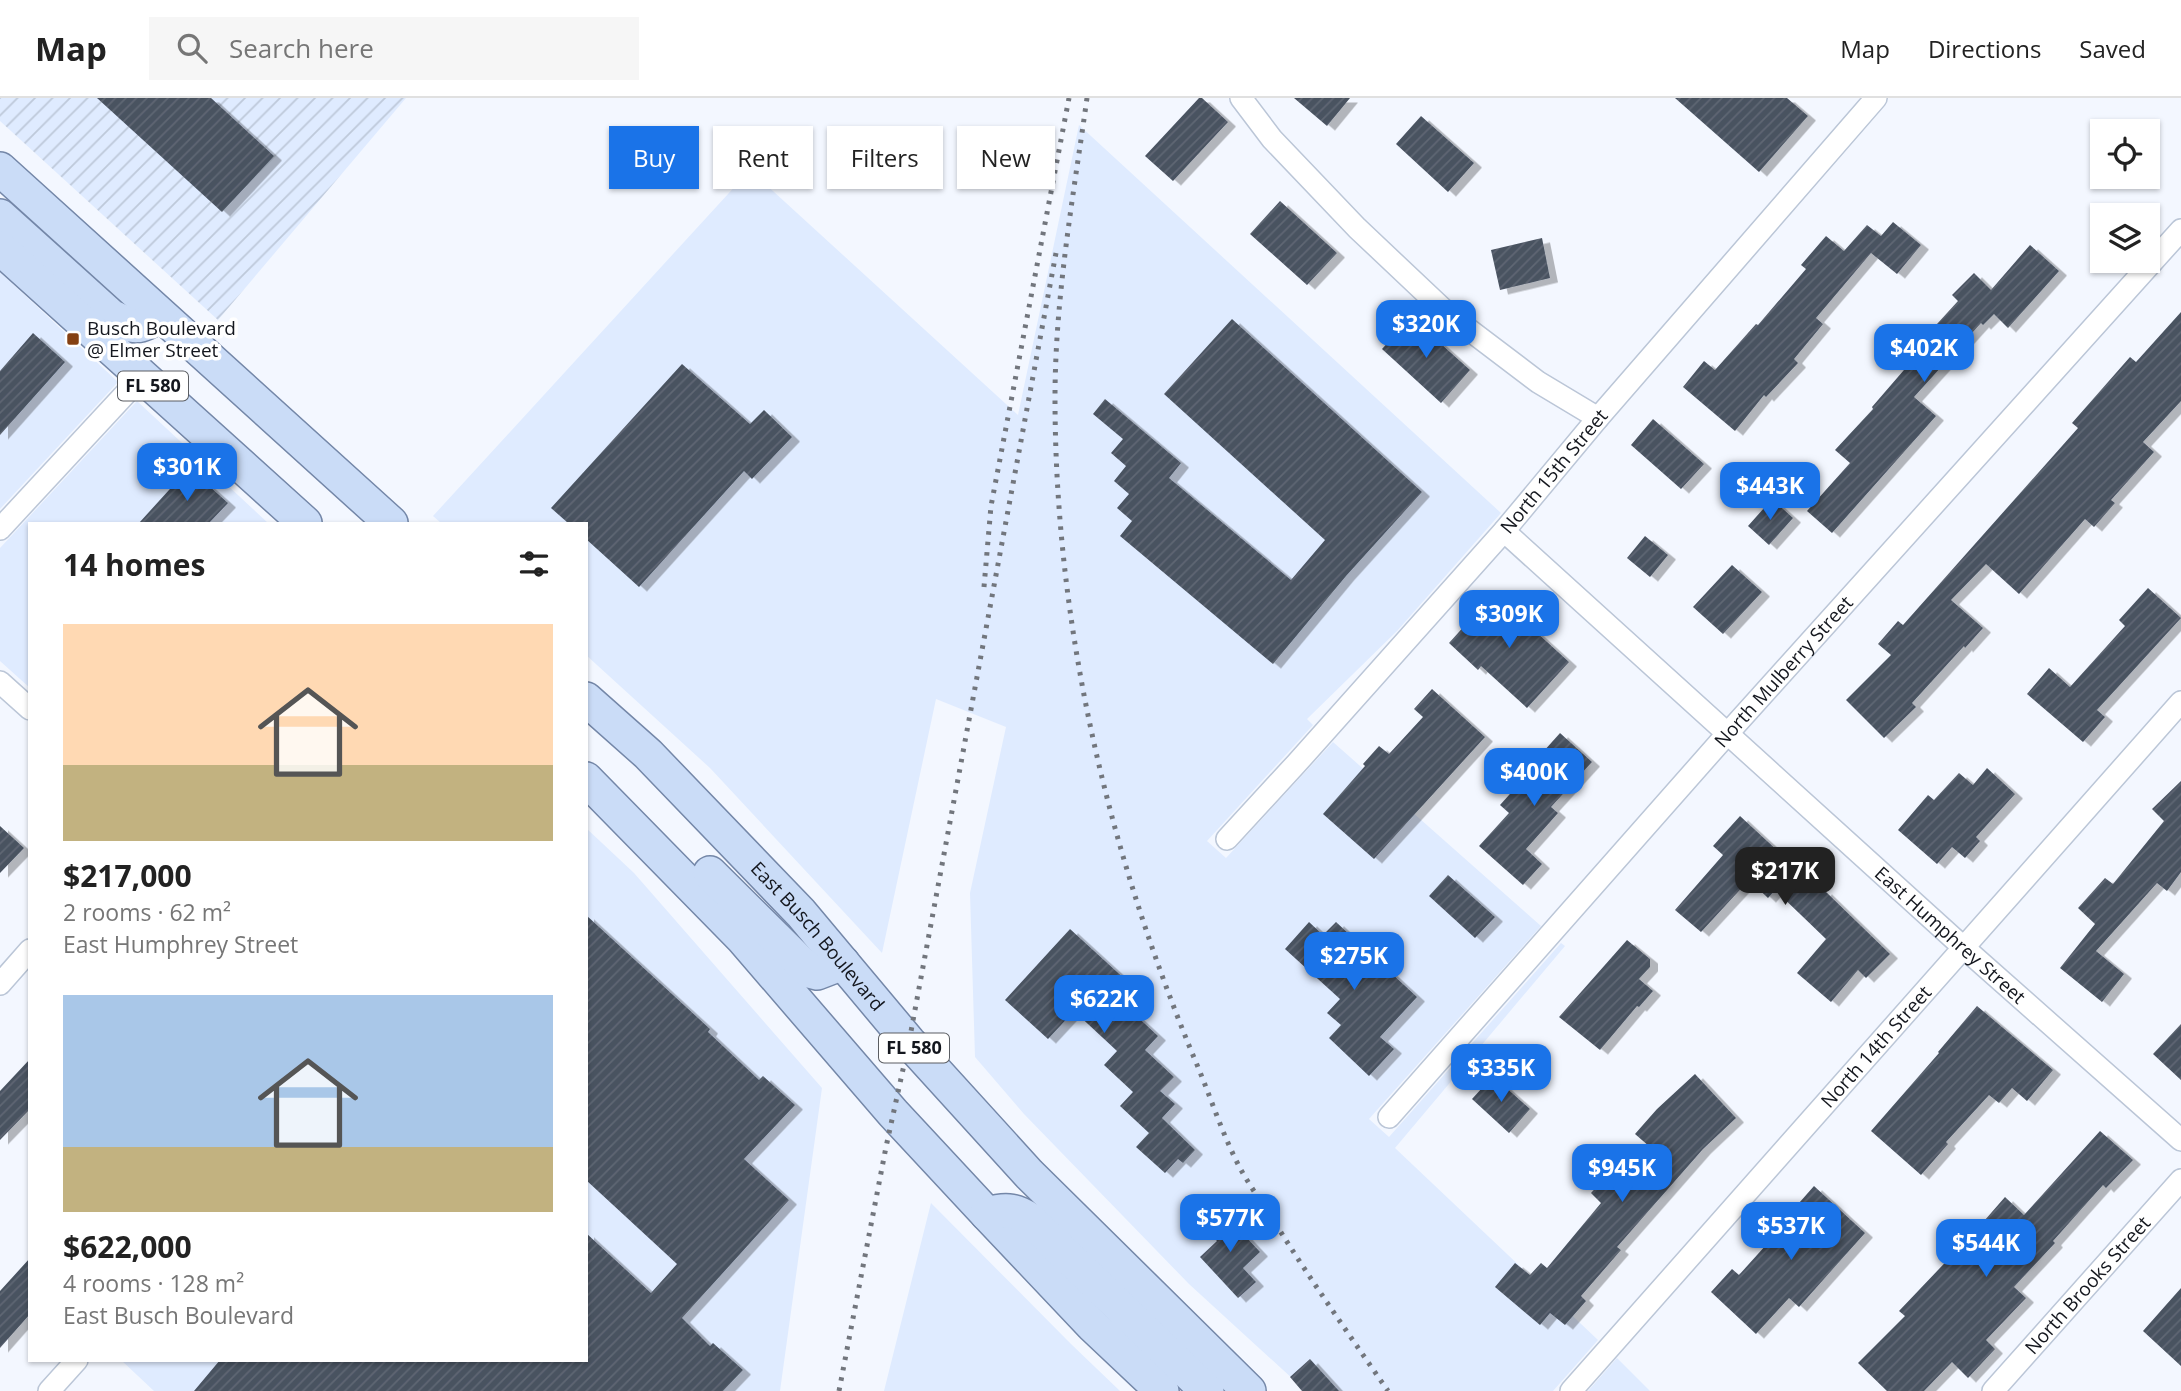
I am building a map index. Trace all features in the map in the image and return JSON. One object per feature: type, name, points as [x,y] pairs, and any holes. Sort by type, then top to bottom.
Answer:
[{"type":"main road","name":"FL 580","points":[[0,169],[390,522]]},
{"type":"main road","points":[[0,216],[111,316],[132,326],[144,326],[160,315]]},
{"type":"main road","name":"FL 580","points":[[0,248],[304,522]]},
{"type":"main road","name":"East Busch Boulevard","points":[[588,701],[648,754],[801,913],[909,1042],[1029,1174],[1249,1391]]},
{"type":"main road","name":"FL 580","points":[[588,783],[743,939],[893,1113],[987,1214],[1092,1325],[1162,1391]]},
{"type":"main road","points":[[639,833],[660,832],[675,839],[810,971],[817,973],[843,962]]},
{"type":"main road","points":[[987,1214],[1003,1209],[1012,1210],[1029,1219],[1207,1391]]},
{"type":"street","points":[[1241,98],[1272,139],[1357,228],[1447,313],[1538,382],[1598,418]]},
{"type":"street","name":"North 15th Street","points":[[1227,839],[1503,531],[1876,98]]},
{"type":"street","name":"North Mulberry Street","points":[[1389,1117],[1728,733],[2181,230]]},
{"type":"street","points":[[0,529],[142,376]]},
{"type":"street","name":"East Humphrey Street","points":[[1503,531],[2181,1140]]},
{"type":"street","points":[[0,682],[28,707]]},
{"type":"street","name":"North 14th Street","points":[[1571,1391],[2181,702]]},
{"type":"street","points":[[0,984],[28,952]]},
{"type":"street","name":"North Brooks Street","points":[[1993,1391],[2181,1180]]},
{"type":"street","points":[[49,1391],[74,1362]]},
{"type":"shaded area","points":[[0,98],[406,98],[218,320],[0,121]]},
{"type":"shaded area","points":[[1079,125],[1501,513],[1397,631],[1307,719],[1313,725],[1207,841],[1226,858],[1333,742],[1541,926],[1369,1119],[1389,1137],[1561,943],[1565,946],[1395,1148],[1598,1340],[1553,1391],[1306,1391],[1189,1284],[1024,1114],[975,1057],[970,893],[1006,727],[936,699],[882,953],[710,768],[588,657],[588,522],[440,522],[433,516],[733,189],[771,189],[1018,415]]},
{"type":"shaded area","points":[[0,272],[118,382],[0,509]]},
{"type":"shaded area","points":[[137,401],[267,522],[28,522],[28,686],[0,661],[0,548]]},
{"type":"shaded area","points":[[588,830],[634,873],[822,1088],[780,1391],[154,1391],[123,1362],[588,1362]]},
{"type":"shaded area","points":[[931,1203],[1071,1344],[1120,1391],[884,1391]]},
{"type":"shaded area","points":[[1617,1358],[1650,1391],[1588,1391]]},
{"type":"building","points":[[97,98],[211,98],[274,156],[222,212]]},
{"type":"building","points":[[1199,98],[1228,122],[1173,181],[1145,156]]},
{"type":"building","points":[[1294,98],[1350,98],[1327,126]]},
{"type":"building","points":[[1675,98],[1787,98],[1808,116],[1759,172]]},
{"type":"building","points":[[1421,116],[1474,163],[1448,192],[1396,144]]},
{"type":"building","points":[[1280,201],[1337,253],[1307,285],[1250,234]]},
{"type":"building","points":[[1893,222],[1921,245],[1897,274],[1871,253],[1816,318],[1823,324],[1794,359],[1798,363],[1766,397],[1764,395],[1735,431],[1683,387],[1704,361],[1715,370],[1756,324],[1758,325],[1806,269],[1801,265],[1826,236],[1844,251],[1867,225],[1881,236]]},
{"type":"building","points":[[1542,238],[1550,278],[1500,290],[1491,250]]},
{"type":"building","points":[[2030,245],[2059,271],[2008,328],[1994,314],[1983,325],[1981,323],[1914,397],[1936,416],[1832,533],[1807,511],[1850,463],[1835,450],[1910,363],[1905,359],[1958,301],[1952,295],[1974,273],[1991,290]]},
{"type":"building","points":[[2181,312],[2181,401],[2143,442],[2154,452],[2111,500],[2115,503],[2094,527],[2085,519],[2019,594],[1986,564],[1951,600],[1983,628],[1912,703],[1916,707],[1884,738],[1846,700],[1891,655],[1878,644],[1898,621],[1903,625],[2078,428],[2072,423],[2130,357],[2136,362]]},
{"type":"building","points":[[1411,317],[1470,370],[1441,403],[1382,349]]},
{"type":"building","points":[[1232,319],[1422,492],[1346,576],[1273,664],[1120,536],[1132,521],[1117,508],[1129,494],[1114,481],[1126,466],[1111,453],[1123,439],[1093,414],[1105,399],[1181,463],[1169,478],[1291,580],[1325,540],[1164,394]]},
{"type":"building","points":[[33,333],[65,362],[0,435],[0,371]]},
{"type":"building","points":[[682,364],[750,424],[764,410],[792,437],[752,479],[744,471],[639,587],[588,541],[588,522],[567,522],[551,508]]},
{"type":"building","points":[[1653,419],[1704,464],[1681,489],[1631,445]]},
{"type":"building","points":[[189,468],[228,503],[210,522],[140,522]]},
{"type":"building","points":[[1772,499],[1793,518],[1769,545],[1748,526]]},
{"type":"building","points":[[1645,536],[1668,555],[1650,577],[1627,558]]},
{"type":"building","points":[[1732,565],[1762,592],[1723,634],[1693,607]]},
{"type":"building","points":[[2148,588],[2181,618],[2097,710],[2105,717],[2083,742],[2027,694],[2049,668],[2070,687],[2125,626],[2119,620]]},
{"type":"building","points":[[1496,591],[1526,617],[1523,620],[1569,662],[1527,708],[1481,666],[1478,670],[1449,643]]},
{"type":"building","points":[[1432,689],[1485,737],[1374,859],[1323,814],[1379,746],[1389,754],[1423,717],[1414,709]]},
{"type":"building","points":[[1560,733],[1592,762],[1551,807],[1558,813],[1526,849],[1542,864],[1523,885],[1479,846],[1509,813],[1500,805],[1545,755],[1543,752]]},
{"type":"building","points":[[1987,768],[2015,794],[1976,837],[1980,841],[1965,858],[1952,847],[1937,864],[1898,830],[1928,795],[1934,800],[1959,773],[1973,785]]},
{"type":"building","points":[[2181,781],[2181,872],[2167,891],[2157,883],[2096,951],[2124,974],[2102,1002],[2060,968],[2095,924],[2078,908],[2105,878],[2113,884],[2164,821],[2152,809]]},
{"type":"building","points":[[1740,816],[1822,892],[1824,890],[1890,954],[1866,978],[1858,970],[1831,1002],[1797,973],[1826,939],[1775,890],[1768,898],[1749,880],[1701,932],[1675,910],[1723,855],[1713,846]]},
{"type":"building","points":[[0,826],[24,848],[0,873]]},
{"type":"building","points":[[1448,875],[1495,917],[1475,938],[1429,896]]},
{"type":"building","points":[[588,917],[710,1029],[708,1032],[759,1080],[763,1076],[795,1105],[744,1159],[789,1200],[682,1318],[710,1346],[713,1343],[743,1370],[723,1391],[194,1391],[218,1362],[588,1362],[588,1235],[651,1293],[677,1264],[588,1182]]},
{"type":"building","points":[[1309,922],[1323,935],[1336,922],[1417,997],[1380,1037],[1394,1049],[1369,1076],[1329,1038],[1341,1025],[1327,1013],[1340,999],[1285,949]]},
{"type":"building","points":[[1070,929],[1128,982],[1115,996],[1158,1036],[1145,1050],[1174,1077],[1160,1091],[1175,1104],[1162,1118],[1195,1150],[1183,1163],[1178,1159],[1165,1173],[1136,1147],[1149,1133],[1120,1106],[1133,1092],[1104,1065],[1117,1051],[1074,1011],[1048,1039],[1005,1000]]},
{"type":"building","points":[[1627,940],[1650,959],[1650,967],[1639,979],[1653,991],[1600,1050],[1559,1017]]},
{"type":"building","points":[[1977,1006],[2053,1070],[2027,1101],[2012,1088],[1999,1103],[1989,1095],[1946,1142],[1948,1144],[1921,1175],[1871,1131]]},
{"type":"building","points":[[2181,1024],[2181,1080],[2153,1054]]},
{"type":"building","points":[[28,1061],[28,1111],[0,1140],[0,1091]]},
{"type":"building","points":[[1695,1074],[1736,1118],[1703,1149],[1617,1247],[1621,1250],[1581,1296],[1586,1301],[1565,1325],[1550,1313],[1540,1325],[1495,1287],[1515,1263],[1530,1275],[1541,1263],[1547,1268],[1601,1203],[1591,1193],[1609,1174],[1619,1183],[1650,1147],[1635,1134],[1657,1109]]},
{"type":"building","points":[[1493,1076],[1530,1109],[1509,1133],[1472,1099]]},
{"type":"building","points":[[2100,1131],[2133,1160],[2106,1188],[2103,1185],[2014,1287],[2026,1298],[1986,1340],[1995,1349],[1968,1378],[1952,1362],[1924,1391],[1887,1391],[1858,1363],[1905,1316],[1899,1311],[2005,1197],[2024,1215]]},
{"type":"building","points":[[1814,1186],[1865,1233],[1799,1307],[1789,1298],[1756,1334],[1711,1292],[1732,1269],[1739,1275],[1795,1213],[1792,1211]]},
{"type":"building","points":[[1222,1211],[1260,1252],[1243,1268],[1256,1282],[1238,1298],[1200,1257],[1217,1241],[1204,1227]]},
{"type":"building","points":[[28,1260],[28,1316],[0,1348],[0,1291]]},
{"type":"building","points":[[2181,1288],[2181,1366],[2143,1331]]},
{"type":"building","points":[[1310,1359],[1339,1391],[1302,1391],[1290,1377]]},
{"type":"railway","points":[[984,587],[991,506],[1069,98]]},
{"type":"railway","points":[[1087,98],[1061,286],[1055,398],[1057,483],[1065,568],[1076,652],[1092,736],[1112,819],[1136,900],[1164,981],[1227,1142],[1253,1190],[1388,1391]]},
{"type":"railway","points":[[839,1391],[909,1042],[1056,253]]},
{"type":"place","name":"Busch Boulevard @ Elmer Street","points":[[73,339]]}]
